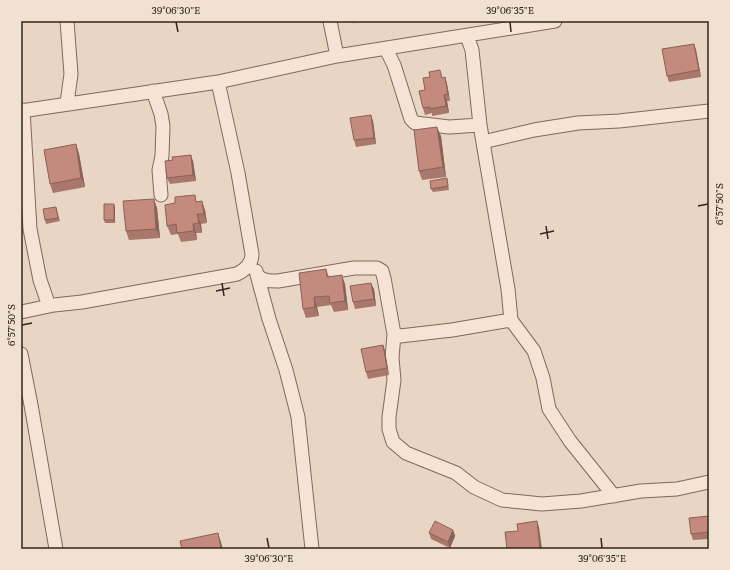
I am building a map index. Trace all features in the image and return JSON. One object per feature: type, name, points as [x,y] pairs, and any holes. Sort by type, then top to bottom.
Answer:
[{"type":"street","points":[[67,21],[71,74],[67,103]]},
{"type":"street","points":[[330,21],[337,56]]},
{"type":"street","points":[[49,306],[40,280],[30,229],[22,110],[218,82],[337,56],[555,21]]},
{"type":"street","points":[[467,36],[472,50],[480,125],[508,289],[511,320],[534,351],[543,378],[549,409],[570,441],[614,496]]},
{"type":"street","points":[[386,49],[394,65],[411,119],[415,123],[449,127],[480,125]]},
{"type":"street","points":[[218,82],[238,173],[252,258],[269,319],[286,370],[298,417],[312,549]]},
{"type":"street","points":[[153,91],[163,126],[159,182],[161,195]]},
{"type":"street","points":[[483,142],[534,130],[578,122],[619,121],[709,111]]},
{"type":"street","points":[[21,312],[237,274],[245,270],[252,258]]},
{"type":"street","points":[[257,275],[266,281],[278,281],[354,268],[377,268],[382,271],[394,334],[392,358],[394,380],[389,417],[389,429],[393,442],[396,446],[406,452],[456,473],[474,487],[502,500],[542,504],[581,501],[641,491],[677,488],[709,482]]},
{"type":"street","points":[[21,322],[36,309]]},
{"type":"street","points":[[394,334],[400,336],[452,330],[511,320]]},
{"type":"street","points":[[21,354],[56,549]]},
{"type":"building","points":[[694,44],[699,70],[667,76],[662,49]]},
{"type":"building","points":[[440,70],[442,78],[445,77],[448,94],[444,95],[446,106],[430,109],[430,107],[423,108],[419,91],[425,90],[423,78],[430,77],[429,72]]},
{"type":"building","points":[[371,115],[374,138],[354,140],[350,118]]},
{"type":"building","points":[[437,127],[443,167],[419,171],[414,130]]},
{"type":"building","points":[[76,144],[81,178],[50,184],[44,150]]},
{"type":"building","points":[[191,155],[193,175],[167,178],[165,161],[173,160],[172,157]]},
{"type":"building","points":[[447,178],[448,186],[431,189],[430,181]]},
{"type":"building","points":[[195,195],[196,202],[202,201],[204,214],[197,214],[199,223],[193,224],[194,231],[177,233],[176,224],[167,226],[165,205],[175,203],[175,197]]},
{"type":"building","points":[[154,199],[156,229],[126,231],[123,201]]},
{"type":"building","points":[[104,204],[114,204],[114,220],[104,220]]},
{"type":"building","points":[[56,207],[58,218],[45,220],[43,209]]},
{"type":"building","points":[[326,269],[327,277],[342,275],[345,301],[330,303],[329,296],[314,297],[315,307],[303,309],[299,273]]},
{"type":"building","points":[[371,283],[374,299],[353,302],[350,286]]},
{"type":"building","points":[[383,345],[387,368],[366,372],[361,349]]},
{"type":"building","points":[[709,516],[709,532],[691,534],[689,518]]},
{"type":"building","points":[[435,521],[453,530],[448,542],[429,533]]},
{"type":"building","points":[[537,521],[540,549],[507,549],[505,532],[518,531],[517,524]]},
{"type":"building","points":[[218,533],[221,549],[182,549],[180,541]]}]
